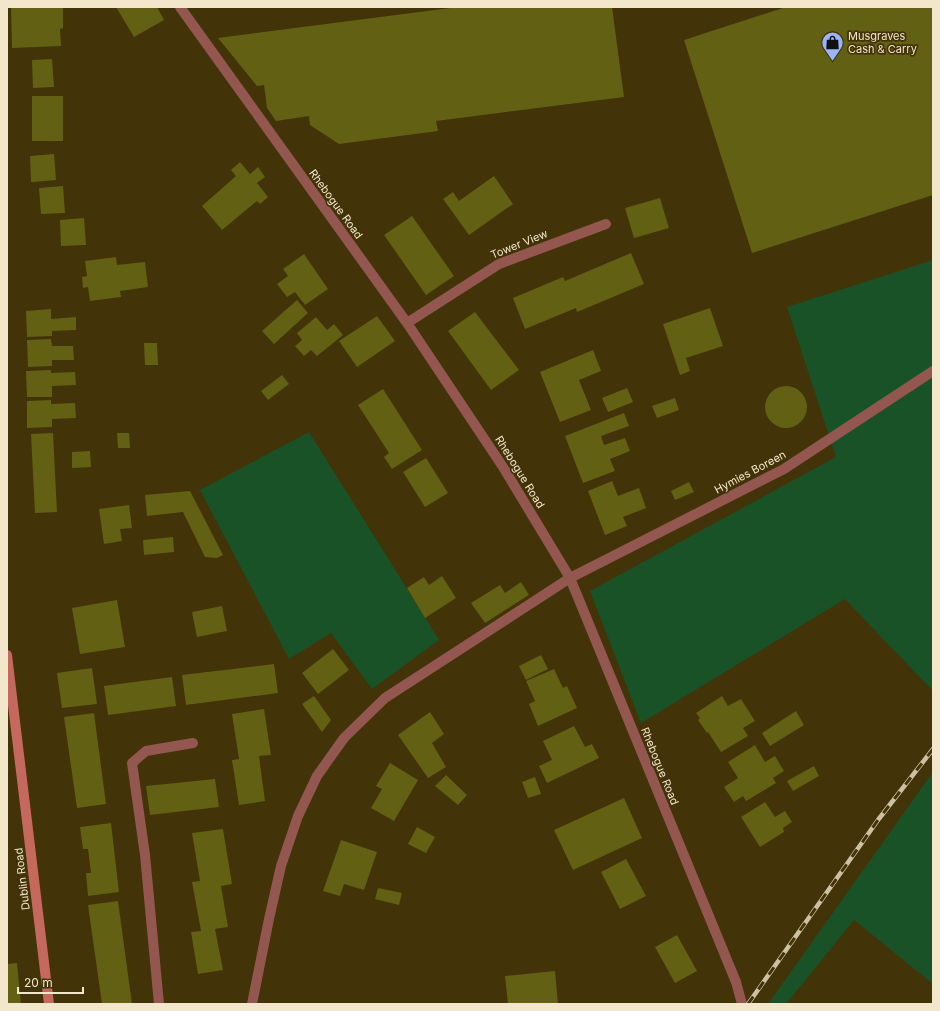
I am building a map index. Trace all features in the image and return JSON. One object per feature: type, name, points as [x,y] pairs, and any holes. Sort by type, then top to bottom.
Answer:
[{"type":"main road","name":"Dublin Road","points":[[7,655],[49,1004]]},
{"type":"street","name":"Rhebogue Road","points":[[180,7],[407,324],[504,467],[570,578],[736,982],[742,1004]]},
{"type":"street","name":"Tower View","points":[[407,324],[498,264],[606,224]]},
{"type":"street","name":"Hymies Boreen","points":[[252,1004],[281,866],[298,816],[317,776],[344,738],[385,698],[570,578],[784,469],[933,370]]},
{"type":"street","points":[[159,1004],[145,855],[132,763],[146,751],[193,743]]},
{"type":"green space","points":[[933,260],[933,691],[845,599],[641,723],[590,591],[836,457],[787,307]]},
{"type":"green space","points":[[309,432],[439,640],[372,689],[331,633],[289,659],[200,490]]},
{"type":"green space","points":[[933,772],[933,984],[854,920],[786,1004],[768,1004]]},
{"type":"building","points":[[11,7],[63,7],[63,28],[60,29],[61,46],[12,48]]},
{"type":"building","points":[[116,7],[157,7],[164,20],[134,37]]},
{"type":"building","points":[[458,7],[612,7],[624,97],[436,121],[438,131],[339,144],[310,125],[309,116],[276,121],[267,108],[264,85],[257,86],[218,38]]},
{"type":"building","points":[[786,7],[933,7],[933,195],[752,253],[684,40]]},
{"type":"building","points":[[52,59],[54,87],[33,88],[32,60]]},
{"type":"building","points":[[32,96],[63,96],[63,141],[32,141]]},
{"type":"building","points":[[54,154],[56,180],[31,182],[30,156]]},
{"type":"building","points":[[240,162],[250,174],[258,167],[265,177],[257,183],[268,197],[260,204],[257,201],[222,230],[202,206],[236,176],[231,170]]},
{"type":"building","points":[[494,176],[513,204],[469,235],[443,199],[453,192],[459,201]]},
{"type":"building","points":[[63,186],[65,213],[41,214],[39,188]]},
{"type":"building","points":[[660,198],[669,228],[634,238],[625,208]]},
{"type":"building","points":[[412,216],[454,276],[426,295],[384,235]]},
{"type":"building","points":[[84,218],[86,245],[61,246],[60,220]]},
{"type":"building","points":[[631,253],[644,284],[577,312],[576,308],[525,329],[513,298],[563,277],[565,281]]},
{"type":"building","points":[[304,254],[328,289],[305,305],[295,292],[287,297],[277,284],[288,276],[283,269]]},
{"type":"building","points":[[116,257],[117,265],[145,262],[148,287],[120,291],[121,297],[90,301],[88,287],[83,288],[82,277],[87,276],[85,261]]},
{"type":"building","points":[[297,300],[308,313],[274,344],[262,331]]},
{"type":"building","points":[[710,308],[723,346],[686,358],[690,371],[680,375],[663,324]]},
{"type":"building","points":[[51,309],[51,319],[76,317],[76,330],[52,331],[52,336],[27,337],[26,311]]},
{"type":"building","points":[[475,312],[519,370],[491,390],[448,331]]},
{"type":"building","points":[[377,316],[395,341],[357,367],[339,341]]},
{"type":"building","points":[[316,317],[327,330],[334,324],[343,335],[317,356],[311,350],[304,356],[295,346],[302,340],[297,333]]},
{"type":"building","points":[[51,339],[52,346],[73,346],[74,360],[52,360],[52,366],[28,367],[27,340]]},
{"type":"building","points":[[144,343],[157,343],[158,365],[145,365]]},
{"type":"building","points":[[593,350],[601,371],[579,380],[591,410],[560,422],[540,372]]},
{"type":"building","points":[[51,370],[51,373],[75,372],[76,385],[52,386],[52,397],[27,397],[26,371]]},
{"type":"building","points":[[282,375],[289,384],[268,400],[261,391]]},
{"type":"building","points":[[786,386],[801,392],[807,407],[801,422],[786,428],[771,422],[765,407],[771,392]]},
{"type":"building","points":[[627,388],[633,402],[608,412],[602,398]]},
{"type":"building","points":[[383,389],[422,450],[392,469],[384,457],[389,453],[358,405]]},
{"type":"building","points":[[675,398],[679,410],[657,418],[652,406]]},
{"type":"building","points":[[51,400],[51,404],[75,403],[76,418],[52,419],[52,427],[27,428],[27,401]]},
{"type":"building","points":[[624,413],[629,426],[601,436],[604,445],[625,438],[630,451],[610,459],[615,471],[583,483],[565,436]]},
{"type":"building","points":[[53,433],[57,512],[35,513],[31,434]]},
{"type":"building","points":[[117,433],[129,433],[130,448],[118,448]]},
{"type":"building","points":[[90,451],[91,467],[72,468],[72,452]]},
{"type":"building","points":[[426,458],[448,493],[425,507],[403,472]]},
{"type":"building","points":[[612,481],[618,496],[639,488],[646,508],[623,517],[627,526],[605,535],[588,491]]},
{"type":"building","points":[[689,482],[694,492],[675,500],[671,491]]},
{"type":"building","points":[[190,491],[223,555],[217,558],[205,557],[183,512],[147,516],[145,495]]},
{"type":"building","points":[[129,505],[132,528],[120,529],[122,541],[104,544],[99,509]]},
{"type":"building","points":[[173,537],[174,552],[144,555],[143,540]]},
{"type":"building","points":[[442,576],[456,598],[425,618],[407,588],[424,577],[429,585]]},
{"type":"building","points":[[521,582],[529,595],[485,623],[471,603],[500,585],[505,593]]},
{"type":"building","points":[[117,600],[125,647],[80,654],[72,608]]},
{"type":"building","points":[[222,606],[227,631],[197,637],[192,612]]},
{"type":"building","points":[[333,649],[349,670],[318,694],[302,673]]},
{"type":"building","points":[[541,655],[548,669],[526,680],[519,666]]},
{"type":"building","points":[[274,664],[278,693],[186,705],[182,675]]},
{"type":"building","points":[[92,668],[97,704],[62,708],[57,673]]},
{"type":"building","points":[[554,669],[563,688],[567,686],[577,708],[538,726],[529,704],[535,701],[526,681]]},
{"type":"building","points":[[172,677],[176,706],[108,715],[104,686]]},
{"type":"building","points":[[314,696],[331,720],[322,732],[302,704]]},
{"type":"building","points":[[722,696],[728,706],[741,699],[755,721],[743,728],[748,736],[721,752],[698,720],[700,718],[696,713]]},
{"type":"building","points":[[264,709],[271,755],[259,756],[265,801],[239,805],[232,760],[239,759],[232,714]]},
{"type":"building","points":[[796,711],[804,725],[770,746],[762,733]]},
{"type":"building","points":[[430,712],[444,734],[432,743],[446,767],[428,778],[398,735]]},
{"type":"building","points":[[94,713],[106,804],[77,808],[64,717]]},
{"type":"building","points":[[574,726],[585,747],[592,744],[599,758],[547,783],[539,766],[552,760],[543,741]]},
{"type":"building","points":[[755,745],[765,762],[775,756],[784,771],[773,778],[776,783],[746,801],[743,796],[734,802],[724,787],[738,778],[728,762]]},
{"type":"building","points":[[390,763],[418,780],[394,821],[371,808],[382,789],[376,786]]},
{"type":"building","points":[[814,766],[819,776],[793,791],[787,781]]},
{"type":"building","points":[[446,775],[467,795],[458,805],[435,786]]},
{"type":"building","points":[[535,777],[541,794],[528,798],[522,782]]},
{"type":"building","points":[[215,779],[219,807],[150,815],[146,786]]},
{"type":"building","points":[[624,798],[642,838],[573,870],[554,830]]},
{"type":"building","points":[[765,802],[775,817],[785,811],[792,822],[783,828],[784,832],[760,847],[741,817]]},
{"type":"building","points":[[111,823],[119,892],[88,896],[86,873],[91,873],[88,849],[83,849],[80,827]]},
{"type":"building","points":[[417,827],[435,837],[426,853],[408,844]]},
{"type":"building","points":[[223,829],[232,884],[221,886],[228,927],[215,929],[223,970],[198,974],[191,932],[201,931],[192,882],[200,881],[192,833]]},
{"type":"building","points":[[341,840],[377,852],[364,890],[344,884],[340,896],[323,891]]},
{"type":"building","points":[[626,859],[646,896],[620,909],[601,872]]},
{"type":"building","points":[[378,888],[402,893],[399,905],[375,899]]},
{"type":"building","points":[[118,901],[132,1004],[102,1004],[88,905]]},
{"type":"building","points":[[677,935],[697,971],[675,983],[655,947]]},
{"type":"building","points":[[17,963],[21,1004],[7,1004],[7,964]]},
{"type":"building","points":[[555,971],[558,1004],[508,1004],[505,976]]},
{"type":"railway","points":[[748,1004],[878,820],[933,749]]},
{"type":"place","name":"Musgraves Cash & Carry","points":[[833,62]]}]
